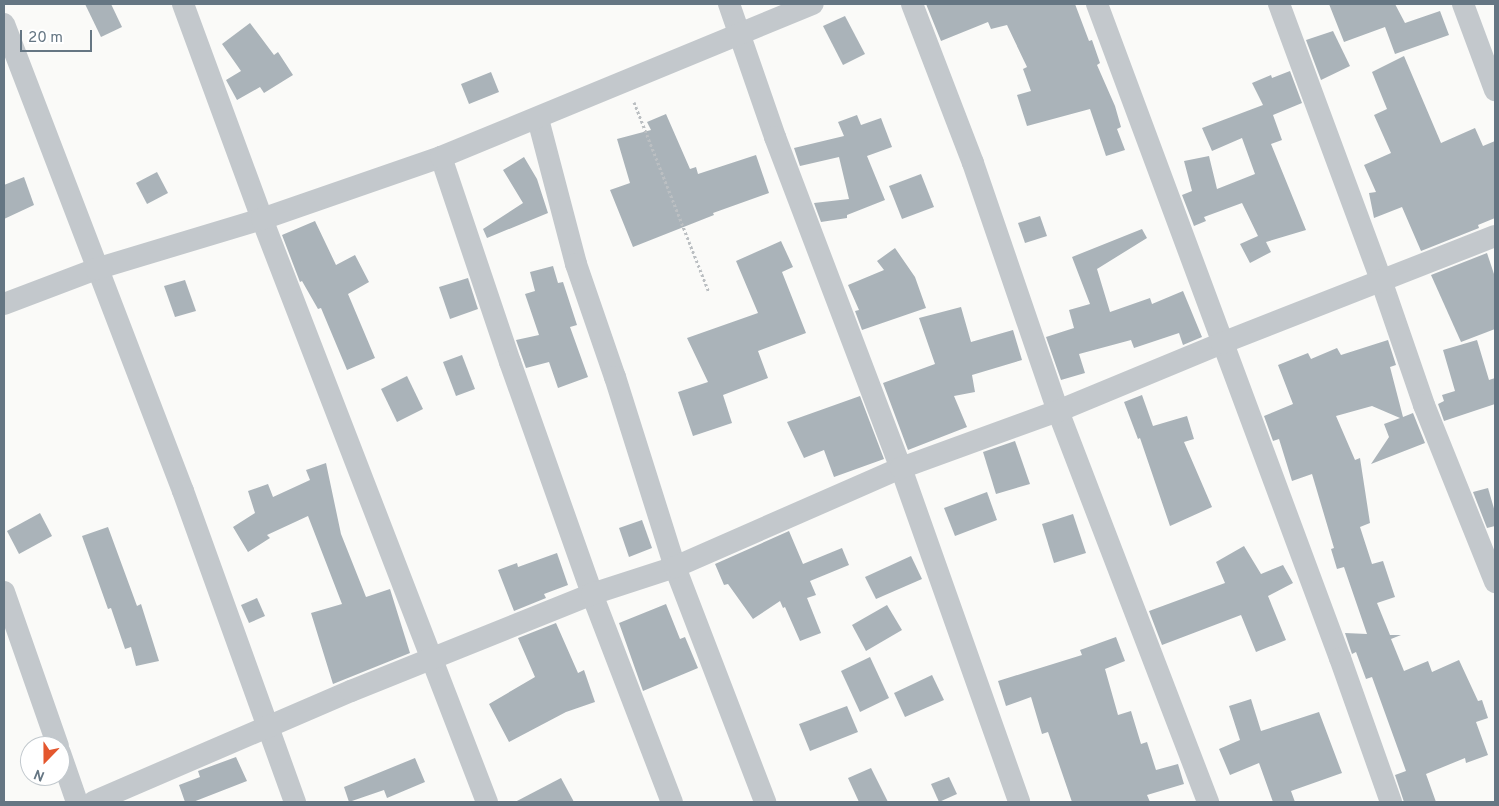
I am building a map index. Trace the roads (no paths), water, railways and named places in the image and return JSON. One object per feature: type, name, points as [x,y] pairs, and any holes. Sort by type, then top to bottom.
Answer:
[{"type":"street","points":[[183,4],[262,219],[487,802]]},
{"type":"street","points":[[729,4],[775,137],[901,468],[1020,802]]},
{"type":"street","points":[[4,304],[96,269],[262,219],[441,157],[538,119],[625,80],[812,4]]},
{"type":"street","points":[[912,4],[973,163],[1058,411],[1208,802]]},
{"type":"street","points":[[1097,4],[1337,648],[1391,802]]},
{"type":"street","points":[[1279,4],[1381,280],[1424,405],[1495,582]]},
{"type":"street","points":[[1463,4],[1495,90]]},
{"type":"street","points":[[4,24],[182,491],[266,727],[295,802]]},
{"type":"street","points":[[538,119],[576,264],[615,377],[675,566],[765,802]]},
{"type":"street","points":[[441,157],[510,362],[592,594],[672,802]]},
{"type":"street","points":[[93,802],[266,727],[431,659],[592,594],[675,566],[901,468],[1058,411],[1222,343],[1495,236]]},
{"type":"street","points":[[4,592],[54,736]]},
{"type":"street","points":[[70,782],[77,802]]}]
